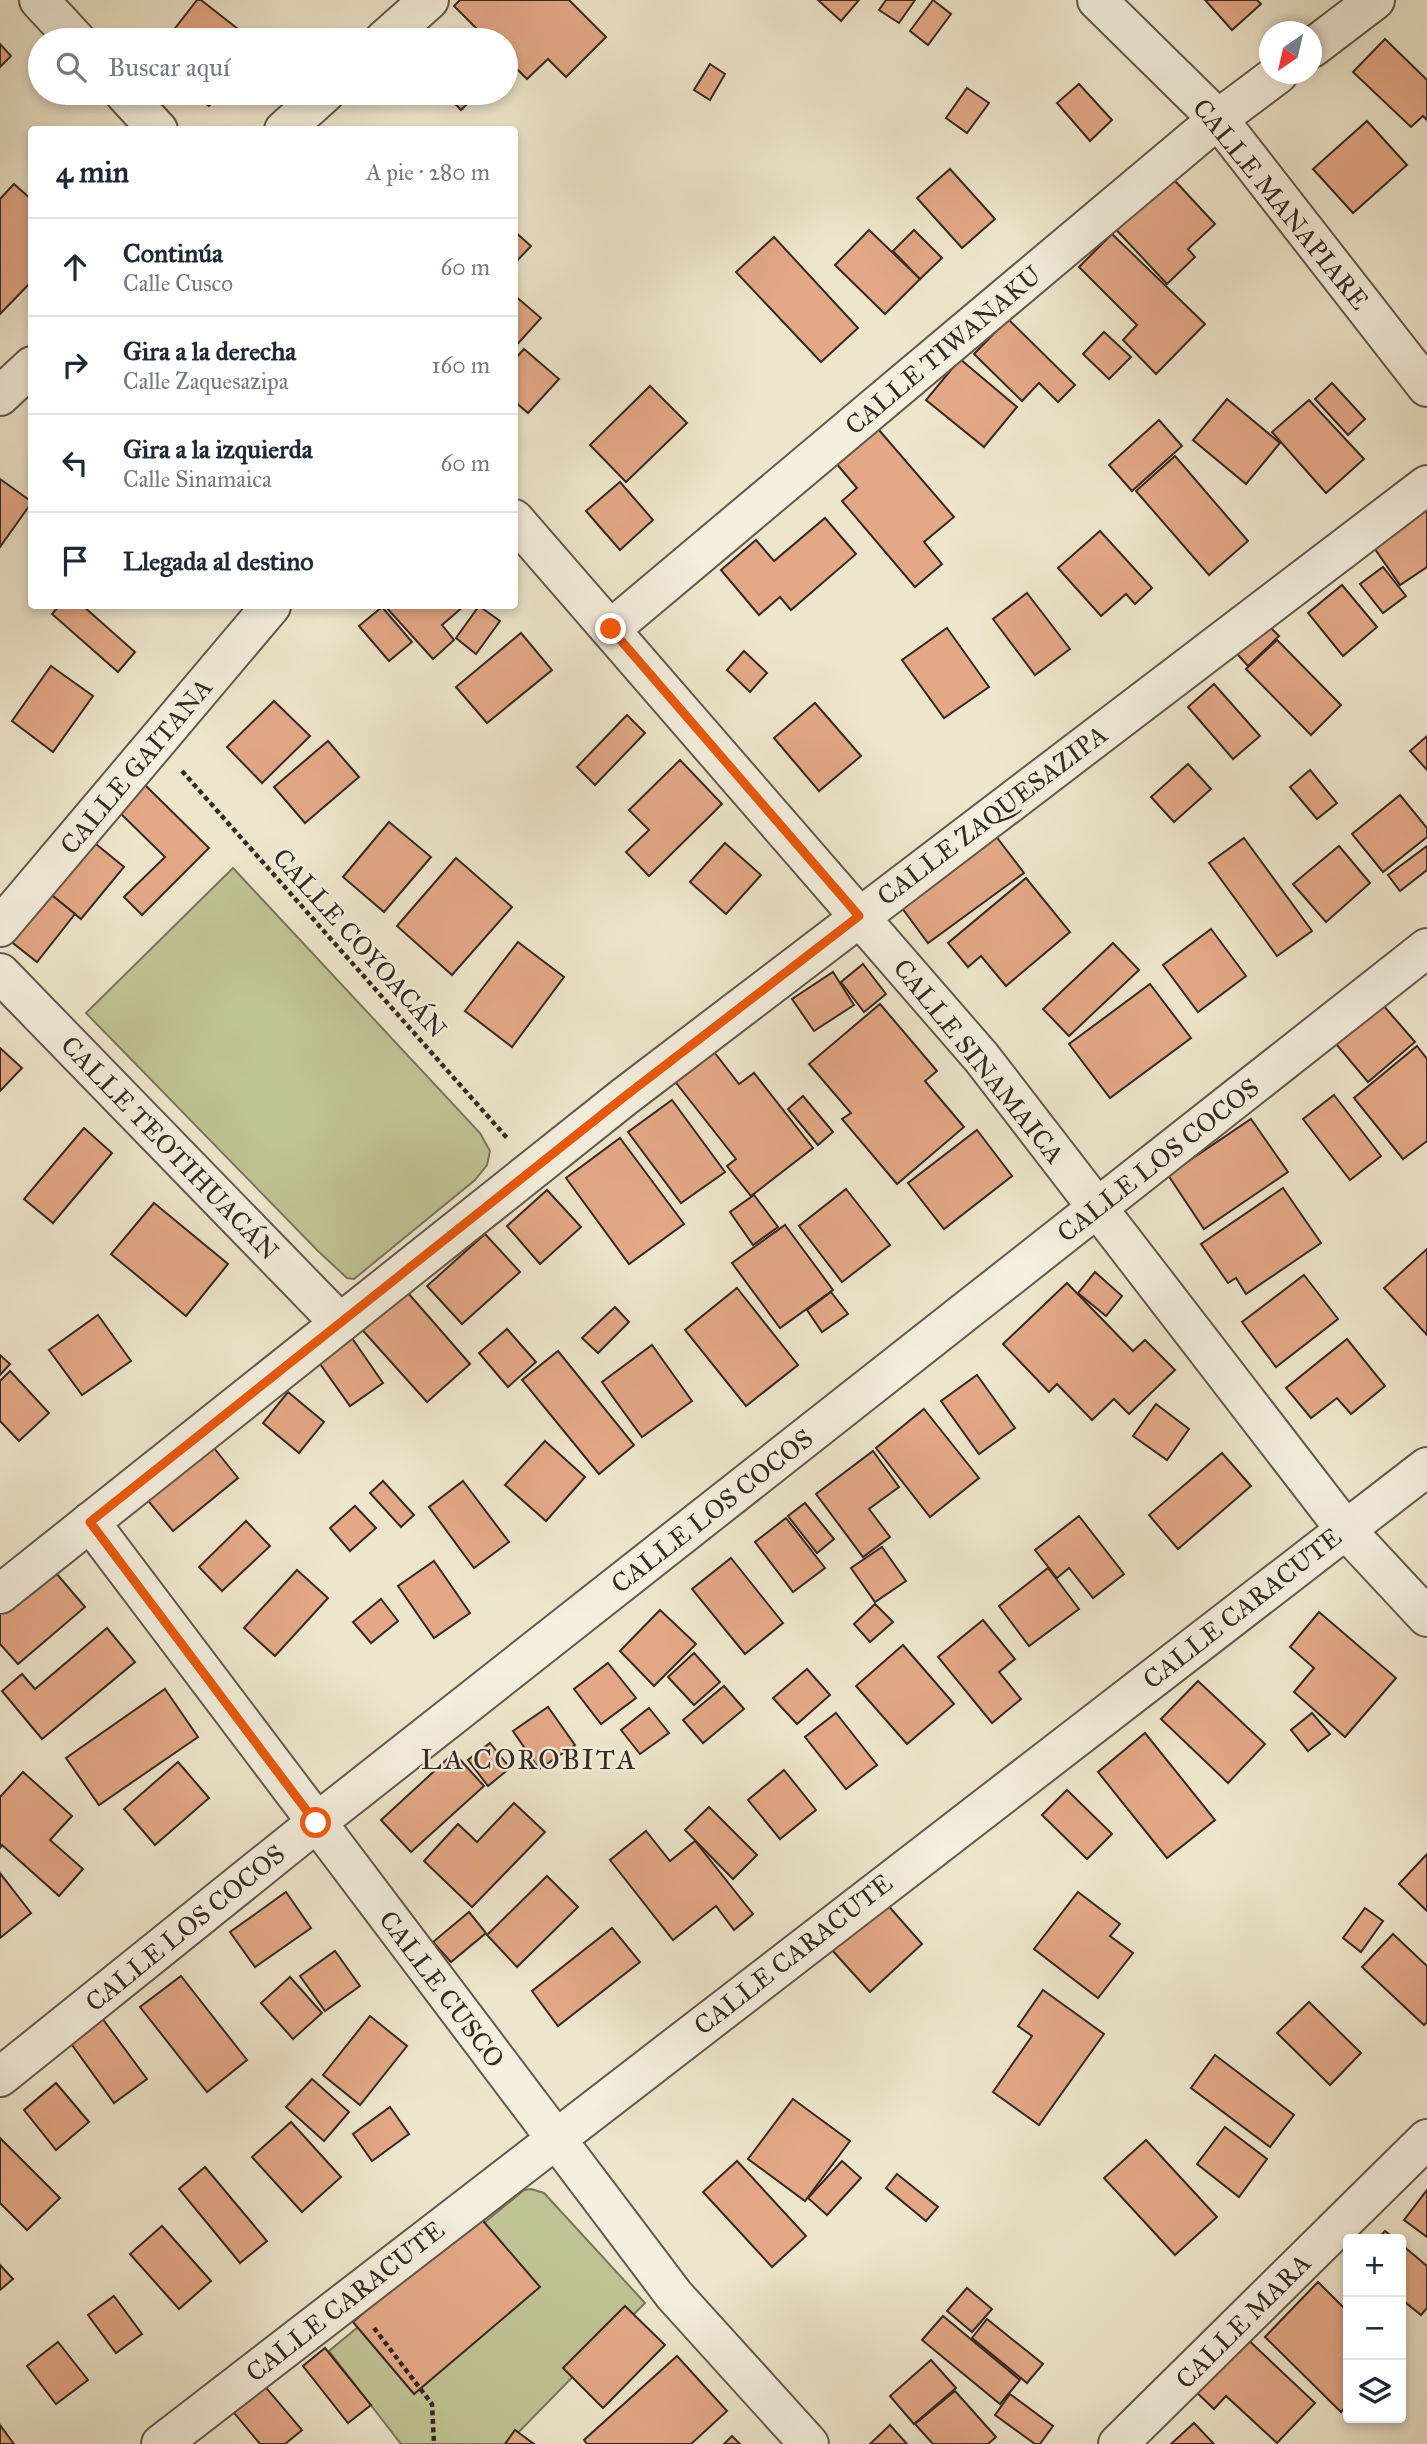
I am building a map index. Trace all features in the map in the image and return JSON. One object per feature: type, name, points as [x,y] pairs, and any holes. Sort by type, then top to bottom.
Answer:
[{"type":"street","points":[[40,0],[65,28]]},
{"type":"street","points":[[398,28],[429,0]]},
{"type":"street","name":"CALLE MANAPIARE","points":[[1097,0],[1218,119],[1427,387]]},
{"type":"street","points":[[1322,40],[1375,0]]},
{"type":"street","name":"CALLE TIWANAKU","points":[[611,629],[1218,119],[1265,84]]},
{"type":"street","points":[[135,105],[154,126]]},
{"type":"street","points":[[288,126],[312,105]]},
{"type":"street","points":[[0,396],[28,370]]},
{"type":"street","name":"CALLE ZAQUESAZIPA","points":[[0,1594],[534,1169],[859,916],[1427,485]]},
{"type":"street","name":"CALLE SINAMAICA","points":[[518,524],[981,1057],[1345,1529],[1427,1617]]},
{"type":"street","name":"CALLE GAITANA","points":[[0,927],[268,609]]},
{"type":"street","name":"CALLE LOS COCOS","points":[[0,2077],[316,1823],[1427,948]]},
{"type":"street","name":"CALLE TEOTIHUACÁN","points":[[0,973],[340,1324]]},
{"type":"street","name":"CALLE CARACUTE","points":[[161,2444],[1427,1466]]},
{"type":"street","name":"CALLE CUSCO","points":[[90,1522],[674,2295],[809,2444]]},
{"type":"street","name":"CALLE MARA","points":[[1118,2444],[1427,2139]]},
{"type":"path","name":"CALLE COYOACÁN","points":[[156,742],[534,1169]]},
{"type":"path","points":[[350,2297],[432,2404],[434,2444]]},
{"type":"green space","points":[[233,868],[480,1133],[490,1151],[487,1165],[475,1180],[354,1279],[347,1278],[318,1251],[86,1013]]},
{"type":"green space","points":[[524,2190],[544,2193],[645,2303],[507,2444],[401,2444],[329,2351]]},
{"type":"building","points":[[197,0],[201,0],[237,28],[175,28]]},
{"type":"building","points":[[460,0],[569,0],[606,37],[566,77],[548,59],[527,79],[518,70],[518,28],[476,28],[454,6]]},
{"type":"building","points":[[818,0],[859,0],[841,21]]},
{"type":"building","points":[[886,0],[915,0],[899,23],[879,10]]},
{"type":"building","points":[[933,0],[951,14],[928,45],[910,31]]},
{"type":"building","points":[[1205,0],[1257,0],[1261,4],[1232,30]]},
{"type":"building","points":[[1385,39],[1427,80],[1427,120],[1423,116],[1411,127],[1353,72]]},
{"type":"building","points":[[0,44],[11,56],[0,67]]},
{"type":"building","points":[[710,64],[725,74],[710,100],[694,90]]},
{"type":"building","points":[[1079,84],[1112,120],[1090,141],[1057,103]]},
{"type":"building","points":[[967,88],[989,103],[967,133],[946,118]]},
{"type":"building","points":[[1367,121],[1407,165],[1353,213],[1313,169]]},
{"type":"building","points":[[950,169],[995,219],[962,248],[917,198]]},
{"type":"building","points":[[1164,169],[1215,224],[1188,249],[1195,257],[1167,284],[1108,221]]},
{"type":"building","points":[[14,184],[28,196],[28,285],[0,314],[0,199]]},
{"type":"building","points":[[869,230],[920,279],[885,314],[835,265]]},
{"type":"building","points":[[914,230],[942,258],[920,279],[893,251]]},
{"type":"building","points":[[1112,234],[1205,324],[1156,374],[1123,340],[1137,325],[1079,267]]},
{"type":"building","points":[[518,235],[531,246],[518,260]]},
{"type":"building","points":[[774,237],[858,328],[821,362],[736,272]]},
{"type":"building","points":[[518,298],[541,318],[518,344]]},
{"type":"building","points":[[1008,319],[1075,385],[1058,402],[1039,383],[1022,401],[974,354]]},
{"type":"building","points":[[1104,332],[1131,357],[1109,379],[1083,354]]},
{"type":"building","points":[[524,349],[559,379],[528,413],[518,404],[518,356]]},
{"type":"building","points":[[960,359],[1017,407],[984,447],[926,400]]},
{"type":"building","points":[[1332,383],[1365,419],[1348,435],[1315,399]]},
{"type":"building","points":[[650,386],[687,423],[626,482],[590,445]]},
{"type":"building","points":[[1227,399],[1280,443],[1246,484],[1193,440]]},
{"type":"building","points":[[1309,400],[1364,459],[1326,493],[1272,432]]},
{"type":"building","points":[[866,415],[954,517],[924,542],[942,564],[915,587],[842,501],[857,488],[825,450]]},
{"type":"building","points":[[1159,420],[1182,446],[1132,491],[1109,465]]},
{"type":"building","points":[[1175,456],[1248,541],[1209,575],[1136,491]]},
{"type":"building","points":[[0,479],[28,499],[28,508],[0,547]]},
{"type":"building","points":[[620,482],[653,520],[620,550],[586,511]]},
{"type":"building","points":[[1427,498],[1427,567],[1400,585],[1368,539]]},
{"type":"building","points":[[825,518],[856,554],[791,610],[780,597],[759,615],[721,570],[756,540],[774,561]]},
{"type":"building","points":[[1100,531],[1152,588],[1135,604],[1126,594],[1101,616],[1058,568]]},
{"type":"building","points":[[1383,567],[1406,596],[1383,613],[1360,584]]},
{"type":"building","points":[[1342,585],[1377,627],[1343,656],[1308,613]]},
{"type":"building","points":[[1027,593],[1070,649],[1035,675],[993,619]]},
{"type":"building","points":[[56,609],[86,609],[135,652],[118,672],[52,614]]},
{"type":"building","points":[[380,609],[384,609],[412,642],[389,661],[359,626]]},
{"type":"building","points":[[388,609],[461,609],[442,625],[454,640],[433,659]]},
{"type":"building","points":[[477,609],[483,609],[500,621],[476,654],[456,638]]},
{"type":"building","points":[[1261,618],[1279,636],[1248,666],[1231,647]]},
{"type":"building","points":[[947,628],[989,687],[944,718],[902,660]]},
{"type":"building","points":[[521,633],[552,670],[487,723],[456,687]]},
{"type":"building","points":[[1277,640],[1341,705],[1311,735],[1246,669]]},
{"type":"building","points":[[744,651],[767,673],[750,692],[727,670]]},
{"type":"building","points":[[51,666],[93,696],[53,752],[12,721]]},
{"type":"building","points":[[1214,684],[1260,736],[1233,759],[1188,707]]},
{"type":"building","points":[[274,701],[310,736],[262,783],[227,747]]},
{"type":"building","points":[[815,703],[861,756],[819,791],[774,738]]},
{"type":"building","points":[[627,715],[645,733],[595,785],[577,767]]},
{"type":"building","points":[[1427,736],[1427,770],[1410,751]]},
{"type":"building","points":[[328,741],[359,777],[305,823],[274,787]]},
{"type":"building","points":[[680,760],[722,804],[649,876],[626,852],[649,830],[629,810]]},
{"type":"building","points":[[1188,764],[1211,789],[1174,822],[1151,797]]},
{"type":"building","points":[[1310,770],[1337,803],[1317,819],[1290,787]]},
{"type":"building","points":[[142,782],[209,848],[142,915],[124,897],[165,857],[116,809]]},
{"type":"building","points":[[1400,795],[1427,828],[1427,837],[1383,872],[1352,834]]},
{"type":"building","points":[[389,822],[431,857],[384,912],[343,877]]},
{"type":"building","points":[[995,835],[1024,873],[928,943],[899,904]]},
{"type":"building","points":[[1244,838],[1312,931],[1277,956],[1209,863]]},
{"type":"building","points":[[91,840],[124,867],[81,919],[48,892]]},
{"type":"building","points":[[725,843],[761,875],[726,914],[690,882]]},
{"type":"building","points":[[1339,846],[1370,883],[1326,922],[1293,884]]},
{"type":"building","points":[[1427,846],[1427,870],[1400,891],[1388,875]]},
{"type":"building","points":[[456,858],[512,907],[452,975],[397,926]]},
{"type":"building","points":[[1026,878],[1070,932],[1006,986],[981,956],[968,967],[948,943]]},
{"type":"building","points":[[43,888],[75,914],[37,962],[4,936]]},
{"type":"building","points":[[1211,929],[1246,976],[1198,1012],[1163,965]]},
{"type":"building","points":[[518,942],[564,977],[512,1047],[465,1011]]},
{"type":"building","points":[[1113,943],[1139,970],[1069,1036],[1043,1009]]},
{"type":"building","points":[[863,964],[886,994],[864,1012],[841,982]]},
{"type":"building","points":[[833,972],[854,1005],[814,1031],[792,999]]},
{"type":"building","points":[[1150,984],[1191,1038],[1110,1098],[1069,1044]]},
{"type":"building","points":[[880,1004],[937,1071],[925,1081],[964,1127],[897,1184],[842,1119],[851,1113],[809,1064]]},
{"type":"building","points":[[1383,1005],[1415,1042],[1368,1082],[1336,1044]]},
{"type":"building","points":[[1417,1046],[1427,1059],[1427,1141],[1403,1159],[1354,1098]]},
{"type":"building","points":[[0,1048],[22,1068],[0,1091]]},
{"type":"building","points":[[711,1048],[739,1084],[754,1073],[813,1148],[751,1196],[727,1166],[736,1159],[673,1079]]},
{"type":"building","points":[[1334,1095],[1381,1156],[1350,1180],[1303,1119]]},
{"type":"building","points":[[803,1096],[833,1132],[818,1145],[788,1109]]},
{"type":"building","points":[[672,1100],[725,1172],[681,1203],[628,1132]]},
{"type":"building","points":[[1251,1119],[1288,1172],[1204,1229],[1168,1175]]},
{"type":"building","points":[[84,1128],[112,1153],[53,1223],[24,1199]]},
{"type":"building","points":[[977,1130],[1012,1176],[944,1229],[908,1183]]},
{"type":"building","points":[[620,1138],[684,1224],[629,1264],[566,1178]]},
{"type":"building","points":[[1283,1188],[1321,1243],[1246,1294],[1236,1278],[1228,1283],[1201,1244]]},
{"type":"building","points":[[846,1189],[890,1245],[842,1282],[799,1226]]},
{"type":"building","points":[[547,1190],[581,1227],[540,1264],[507,1226]]},
{"type":"building","points":[[754,1195],[778,1227],[753,1245],[730,1212]]},
{"type":"building","points":[[154,1203],[228,1264],[186,1316],[111,1254]]},
{"type":"building","points":[[785,1225],[833,1290],[780,1328],[732,1263]]},
{"type":"building","points":[[485,1234],[520,1272],[462,1324],[427,1286]]},
{"type":"building","points":[[1427,1249],[1427,1335],[1384,1288]]},
{"type":"building","points":[[1095,1272],[1122,1296],[1106,1316],[1078,1293]]},
{"type":"building","points":[[1304,1275],[1338,1319],[1276,1367],[1242,1322]]},
{"type":"building","points":[[1067,1283],[1133,1351],[1145,1340],[1175,1370],[1129,1414],[1114,1399],[1092,1420],[1057,1384],[1049,1392],[1003,1344]]},
{"type":"building","points":[[401,1285],[470,1364],[427,1402],[357,1324]]},
{"type":"building","points":[[737,1288],[798,1365],[746,1406],[685,1330]]},
{"type":"building","points":[[831,1292],[848,1314],[822,1332],[807,1310]]},
{"type":"building","points":[[615,1307],[629,1322],[598,1353],[582,1338]]},
{"type":"building","points":[[98,1315],[131,1361],[82,1395],[49,1350]]},
{"type":"building","points":[[507,1329],[536,1362],[508,1387],[479,1353]]},
{"type":"building","points":[[347,1331],[383,1383],[350,1406],[313,1354]]},
{"type":"building","points":[[1347,1339],[1385,1386],[1351,1414],[1337,1398],[1311,1418],[1286,1388]]},
{"type":"building","points":[[652,1345],[692,1401],[642,1437],[602,1382]]},
{"type":"building","points":[[558,1351],[634,1445],[599,1474],[522,1380]]},
{"type":"building","points":[[0,1355],[10,1364],[0,1375]]},
{"type":"building","points":[[10,1371],[49,1413],[19,1441],[0,1421],[0,1381]]},
{"type":"building","points":[[977,1375],[1015,1428],[979,1454],[941,1401]]},
{"type":"building","points":[[288,1392],[324,1422],[299,1453],[263,1423]]},
{"type":"building","points":[[1156,1404],[1189,1429],[1167,1460],[1133,1436]]},
{"type":"building","points":[[924,1409],[979,1478],[930,1517],[876,1448]]},
{"type":"building","points":[[202,1433],[238,1478],[173,1531],[136,1486]]},
{"type":"building","points":[[545,1441],[585,1477],[546,1521],[505,1485]]},
{"type":"building","points":[[873,1451],[899,1487],[869,1509],[890,1537],[863,1557],[816,1494]]},
{"type":"building","points":[[1222,1453],[1251,1486],[1178,1549],[1149,1515]]},
{"type":"building","points":[[383,1481],[414,1515],[401,1527],[370,1493]]},
{"type":"building","points":[[463,1481],[509,1542],[474,1568],[429,1507]]},
{"type":"building","points":[[805,1503],[834,1539],[817,1553],[788,1516]]},
{"type":"building","points":[[355,1506],[376,1528],[350,1551],[330,1528]]},
{"type":"building","points":[[1079,1516],[1124,1574],[1093,1598],[1069,1568],[1057,1578],[1035,1550]]},
{"type":"building","points":[[786,1518],[825,1568],[793,1592],[755,1542]]},
{"type":"building","points":[[246,1521],[270,1546],[222,1591],[199,1567]]},
{"type":"building","points":[[882,1547],[906,1581],[875,1602],[851,1568]]},
{"type":"building","points":[[731,1558],[783,1623],[745,1654],[692,1589]]},
{"type":"building","points":[[434,1561],[470,1613],[434,1638],[398,1586]]},
{"type":"building","points":[[50,1566],[85,1607],[18,1664],[0,1644],[0,1610]]},
{"type":"building","points":[[1048,1568],[1079,1609],[1029,1646],[999,1606]]},
{"type":"building","points":[[297,1570],[328,1598],[275,1656],[244,1628]]},
{"type":"building","points":[[381,1599],[398,1621],[371,1643],[353,1622]]},
{"type":"building","points":[[875,1604],[893,1622],[870,1642],[854,1624]]},
{"type":"building","points":[[660,1610],[696,1644],[654,1686],[620,1651]]},
{"type":"building","points":[[1319,1612],[1396,1678],[1345,1737],[1294,1692],[1314,1668],[1290,1647]]},
{"type":"building","points":[[983,1620],[1015,1659],[999,1672],[1021,1699],[992,1723],[938,1657]]},
{"type":"building","points":[[107,1628],[135,1662],[42,1739],[2,1691],[22,1674],[35,1689]]},
{"type":"building","points":[[903,1645],[954,1704],[907,1744],[856,1686]]},
{"type":"building","points":[[694,1653],[720,1682],[694,1705],[668,1677]]},
{"type":"building","points":[[608,1663],[636,1698],[601,1724],[574,1689]]},
{"type":"building","points":[[807,1669],[830,1695],[797,1724],[773,1698]]},
{"type":"building","points":[[1198,1681],[1265,1744],[1228,1783],[1161,1719]]},
{"type":"building","points":[[724,1686],[744,1709],[703,1743],[683,1720]]},
{"type":"building","points":[[165,1689],[198,1737],[99,1805],[66,1758]]},
{"type":"building","points":[[548,1707],[575,1745],[539,1769],[513,1731]]},
{"type":"building","points":[[649,1708],[669,1733],[640,1754],[621,1730]]},
{"type":"building","points":[[836,1713],[877,1765],[846,1789],[805,1737]]},
{"type":"building","points":[[1312,1713],[1330,1734],[1308,1751],[1291,1730]]},
{"type":"building","points":[[1145,1733],[1215,1820],[1167,1858],[1098,1772]]},
{"type":"building","points":[[490,1743],[510,1768],[488,1786],[468,1760]]},
{"type":"building","points":[[454,1753],[484,1786],[411,1852],[381,1820]]},
{"type":"building","points":[[178,1762],[209,1798],[155,1845],[124,1809]]},
{"type":"building","points":[[784,1770],[816,1810],[780,1839],[748,1800]]},
{"type":"building","points":[[23,1772],[72,1816],[50,1840],[83,1869],[59,1896],[2,1845],[0,1848],[0,1797]]},
{"type":"building","points":[[1067,1790],[1112,1834],[1087,1859],[1042,1815]]},
{"type":"building","points":[[514,1803],[545,1832],[472,1907],[424,1861],[458,1824],[477,1842]]},
{"type":"building","points":[[709,1807],[757,1855],[733,1879],[685,1830]]},
{"type":"building","points":[[646,1831],[670,1861],[695,1841],[753,1914],[734,1930],[716,1906],[673,1940],[610,1860]]},
{"type":"building","points":[[1427,1854],[1427,1911],[1399,1884]]},
{"type":"building","points":[[0,1873],[31,1913],[0,1938]]},
{"type":"building","points":[[547,1876],[578,1907],[517,1967],[487,1935]]},
{"type":"building","points":[[286,1892],[311,1928],[255,1967],[230,1932]]},
{"type":"building","points":[[1078,1892],[1120,1924],[1110,1936],[1133,1953],[1098,1998],[1034,1949]]},
{"type":"building","points":[[885,1902],[922,1944],[870,1992],[832,1950]]},
{"type":"building","points":[[1365,1908],[1383,1921],[1361,1952],[1343,1938]]},
{"type":"building","points":[[469,1912],[486,1933],[451,1962],[433,1942]]},
{"type":"building","points":[[612,1928],[640,1962],[558,2026],[532,1991]]},
{"type":"building","points":[[1393,1934],[1427,1966],[1427,2022],[1424,2025],[1362,1967]]},
{"type":"building","points":[[335,1951],[360,1986],[325,2011],[300,1976]]},
{"type":"building","points":[[181,1976],[247,2060],[207,2092],[140,2007]]},
{"type":"building","points":[[290,1977],[322,2013],[293,2039],[261,2003]]},
{"type":"building","points":[[1043,1990],[1104,2034],[1039,2125],[993,2092],[1032,2036],[1018,2026]]},
{"type":"building","points":[[1309,2002],[1361,2053],[1330,2085],[1277,2033]]},
{"type":"building","points":[[99,2014],[147,2079],[114,2103],[67,2038]]},
{"type":"building","points":[[370,2016],[407,2046],[360,2105],[323,2075]]},
{"type":"building","points":[[1215,2055],[1294,2115],[1270,2147],[1191,2088]]},
{"type":"building","points":[[312,2079],[349,2112],[324,2141],[286,2107]]},
{"type":"building","points":[[56,2083],[89,2122],[56,2150],[24,2110]]},
{"type":"building","points":[[793,2099],[850,2141],[805,2201],[748,2159]]},
{"type":"building","points":[[390,2107],[409,2134],[372,2161],[353,2134]]},
{"type":"building","points":[[291,2122],[341,2177],[302,2212],[252,2157]]},
{"type":"building","points":[[1225,2127],[1267,2159],[1239,2197],[1197,2164]]},
{"type":"building","points":[[0,2138],[60,2198],[27,2230],[0,2203]]},
{"type":"building","points":[[1146,2140],[1217,2217],[1175,2255],[1104,2178]]},
{"type":"building","points":[[737,2161],[806,2236],[772,2267],[703,2192]]},
{"type":"building","points":[[842,2161],[861,2178],[827,2215],[808,2198]]},
{"type":"building","points":[[205,2167],[267,2241],[240,2263],[179,2189]]},
{"type":"building","points":[[897,2174],[938,2207],[926,2221],[886,2188]]},
{"type":"building","points":[[1427,2190],[1427,2237],[1404,2220]]},
{"type":"building","points":[[478,2215],[540,2287],[414,2394],[353,2322]]},
{"type":"building","points":[[162,2226],[211,2281],[179,2309],[130,2254]]},
{"type":"building","points":[[1406,2248],[1427,2266],[1427,2308],[1421,2315],[1406,2303]]},
{"type":"building","points":[[0,2265],[13,2279],[0,2290]]},
{"type":"building","points":[[1318,2282],[1343,2307],[1341,2412],[1265,2337]]},
{"type":"building","points":[[967,2288],[992,2309],[972,2332],[947,2311]]},
{"type":"building","points":[[114,2296],[142,2334],[116,2353],[88,2315]]},
{"type":"building","points":[[625,2306],[665,2345],[603,2408],[563,2368]]},
{"type":"building","points":[[943,2316],[1020,2380],[1000,2404],[922,2340]]},
{"type":"building","points":[[987,2319],[1043,2364],[1027,2383],[972,2338]]},
{"type":"building","points":[[1244,2336],[1315,2403],[1277,2443],[1226,2396],[1214,2409],[1193,2389]]},
{"type":"building","points":[[58,2342],[88,2380],[56,2404],[27,2366]]},
{"type":"building","points":[[325,2348],[371,2405],[348,2423],[303,2366]]},
{"type":"building","points":[[677,2356],[727,2411],[691,2444],[587,2444],[584,2440]]},
{"type":"building","points":[[931,2360],[956,2388],[914,2424],[890,2396]]},
{"type":"building","points":[[251,2370],[302,2430],[285,2444],[260,2444],[220,2396]]},
{"type":"building","points":[[955,2391],[996,2437],[988,2444],[933,2444],[915,2424]]},
{"type":"building","points":[[1010,2394],[1053,2426],[1040,2444],[1035,2444],[995,2415]]},
{"type":"building","points":[[1194,2423],[1214,2444],[1171,2444]]},
{"type":"building","points":[[0,2425],[14,2444],[0,2444]]},
{"type":"building","points":[[890,2425],[907,2444],[870,2444]]},
{"type":"building","points":[[515,2430],[534,2444],[505,2444]]},
{"type":"building","points":[[732,2436],[740,2444],[724,2444]]},
{"type":"district","name":"LA COROBITA","points":[[529,1759]]},
{"type":"route","points":[[316,1823],[90,1522],[624,1097],[859,916],[611,629]]}]
